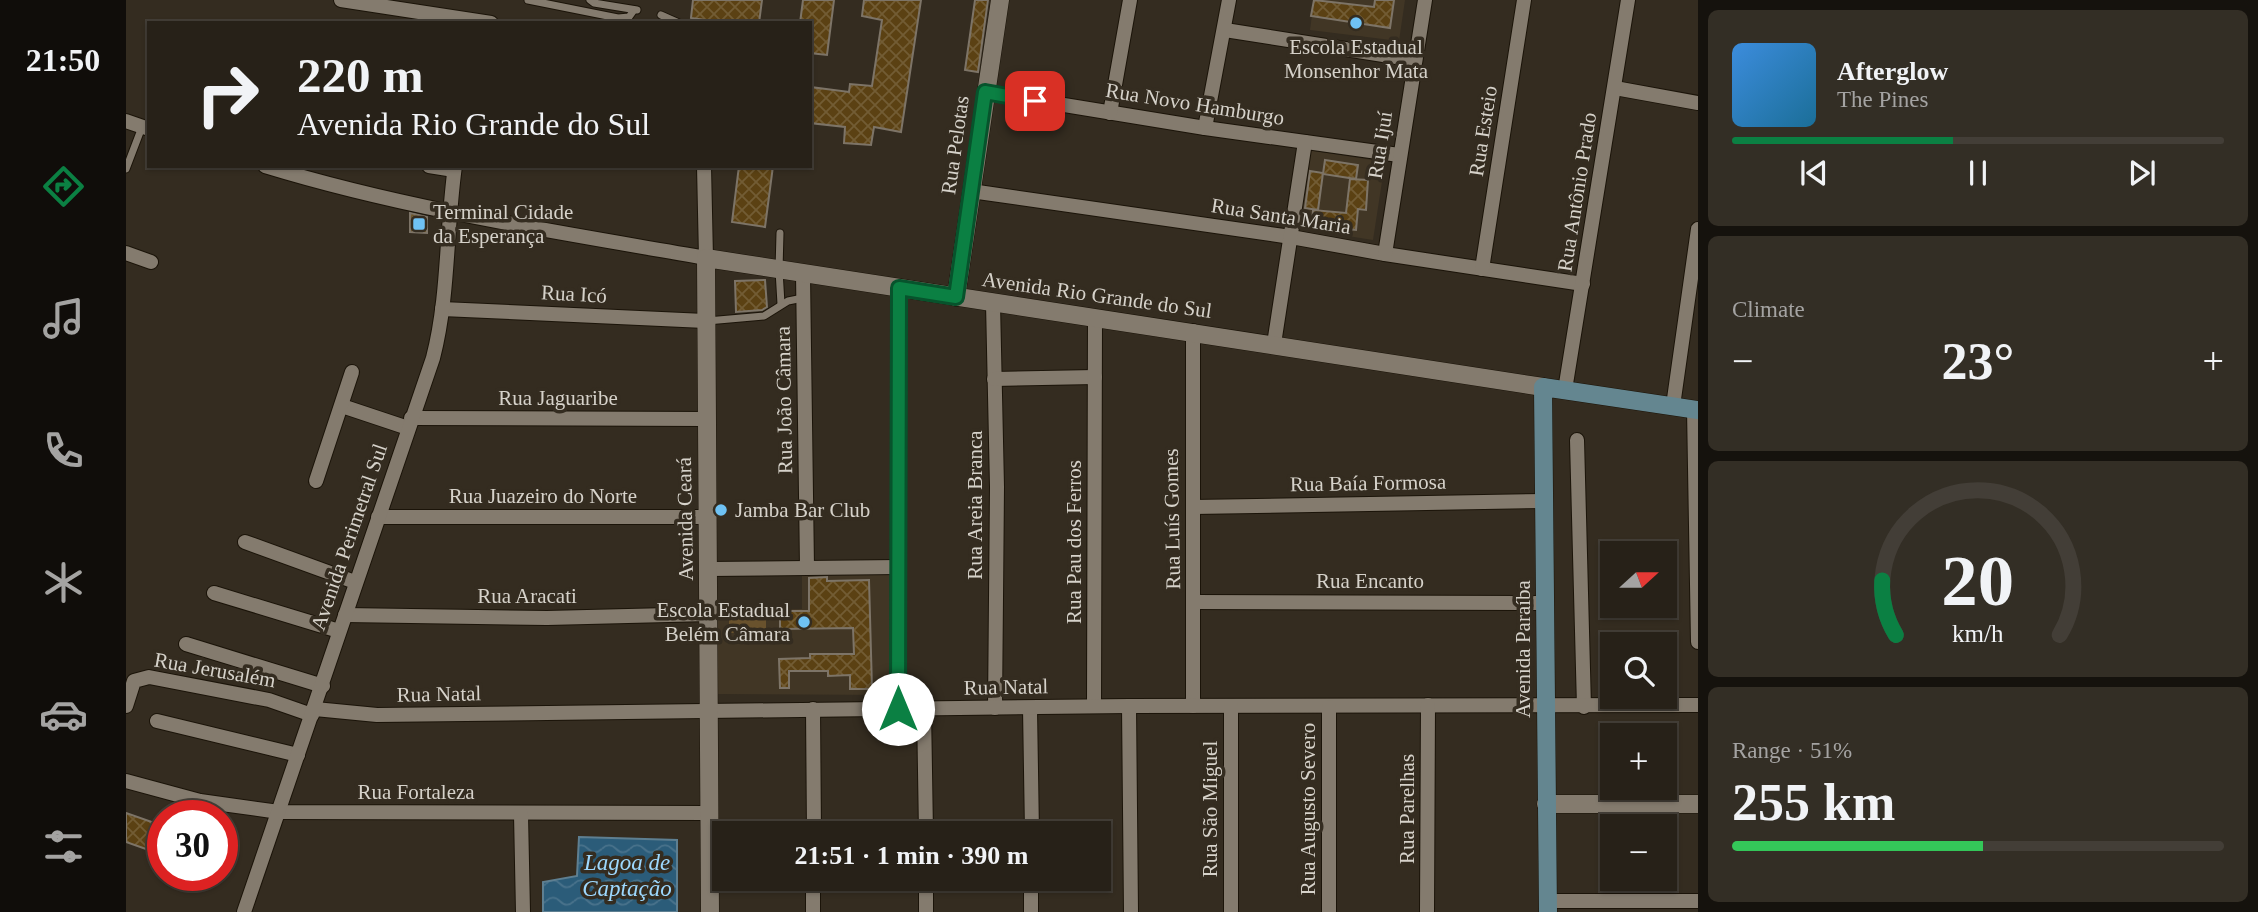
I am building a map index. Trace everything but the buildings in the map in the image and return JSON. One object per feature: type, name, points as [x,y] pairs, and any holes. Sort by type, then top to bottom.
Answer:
[{"type":"main road","name":"Avenida Rio Grande do Sul","points":[[1543,387],[1696,410]]},
{"type":"main road","name":"Avenida Paraíba","points":[[1543,387],[1548,906]]},
{"type":"street","points":[[341,0],[478,21]]},
{"type":"street","name":"Rua Pelotas","points":[[956,297],[1000,0]]},
{"type":"street","points":[[1110,113],[1130,0]]},
{"type":"street","points":[[1205,128],[1229,0]]},
{"type":"street","name":"Rua Ijuí","points":[[1385,254],[1424,0]]},
{"type":"street","name":"Rua Esteio","points":[[1482,269],[1524,0]]},
{"type":"street","name":"Rua Antônio Prado","points":[[1565,390],[1628,0]]},
{"type":"street","points":[[1225,30],[1415,60]]},
{"type":"street","points":[[1615,88],[1698,103]]},
{"type":"street","name":"Rua Novo Hamburgo","points":[[985,92],[1205,128],[1399,155]]},
{"type":"street","points":[[126,121],[145,128]]},
{"type":"street","points":[[1274,344],[1305,142]]},
{"type":"street","name":"Avenida Rio Grande do Sul","points":[[271,168],[328,186],[449,212],[706,258],[1543,387]]},
{"type":"street","name":"Avenida Perimetral Sul","points":[[244,912],[433,358],[442,309],[454,168]]},
{"type":"street","name":"Avenida Ceará","points":[[704,168],[710,912]]},
{"type":"street","name":"Rua Santa Maria","points":[[971,191],[1291,237],[1583,284]]},
{"type":"street","points":[[1673,406],[1698,229]]},
{"type":"street","points":[[126,253],[151,262]]},
{"type":"street","name":"Rua João Câmara","points":[[803,274],[807,568]]},
{"type":"street","points":[[898,709],[899,288]]},
{"type":"street","name":"Rua Areia Branca","points":[[993,303],[997,487],[995,708]]},
{"type":"street","name":"Rua Icó","points":[[442,309],[705,321]]},
{"type":"street","name":"Rua Pau dos Ferros","points":[[1094,706],[1096,318]]},
{"type":"street","name":"Rua Luís Gomes","points":[[1193,331],[1193,706]]},
{"type":"street","points":[[316,481],[352,372]]},
{"type":"street","points":[[994,379],[1095,377]]},
{"type":"street","name":"Rua Jaguaribe","points":[[342,406],[410,423],[705,419]]},
{"type":"street","points":[[1696,410],[1698,642]]},
{"type":"street","points":[[1577,440],[1584,707]]},
{"type":"street","name":"Rua Baía Formosa","points":[[1193,507],[1545,501]]},
{"type":"street","name":"Rua Juazeiro do Norte","points":[[378,517],[708,517]]},
{"type":"street","points":[[245,542],[355,582]]},
{"type":"street","points":[[709,569],[898,567]]},
{"type":"street","points":[[215,593],[339,631]]},
{"type":"street","name":"Rua Encanto","points":[[1194,602],[1546,603]]},
{"type":"street","name":"Rua Aracati","points":[[345,615],[547,618],[709,614]]},
{"type":"street","points":[[186,644],[323,686]]},
{"type":"street","name":"Rua Jerusalém","points":[[126,706],[134,681],[149,677],[260,698],[314,712]]},
{"type":"street","name":"Rua Parelhas","points":[[1427,912],[1428,705]]},
{"type":"street","name":"Rua Natal","points":[[314,712],[377,715],[1094,706],[1698,705]]},
{"type":"street","points":[[1129,706],[1131,912]]},
{"type":"street","name":"Rua São Miguel","points":[[1231,706],[1231,912]]},
{"type":"street","name":"Rua Augusto Severo","points":[[1329,707],[1329,912]]},
{"type":"street","points":[[1030,708],[1032,821]]},
{"type":"street","points":[[813,709],[814,821]]},
{"type":"street","points":[[925,709],[926,821]]},
{"type":"street","points":[[157,721],[298,755]]},
{"type":"street","name":"Rua Fortaleza","points":[[126,781],[200,801],[279,812],[708,813]]},
{"type":"street","points":[[1546,803],[1698,804]]},
{"type":"street","points":[[521,814],[523,912]]},
{"type":"street","points":[[813,891],[813,912]]},
{"type":"street","points":[[926,891],[926,912]]},
{"type":"street","points":[[1031,891],[1031,912]]},
{"type":"street","points":[[1548,906],[1698,901]]},
{"type":"lane","points":[[528,0],[618,18],[629,17],[636,10],[590,0]]},
{"type":"lane","points":[[661,15],[674,21]]},
{"type":"lane","points":[[126,169],[145,128]]},
{"type":"lane","points":[[780,233],[782,304]]},
{"type":"lane","points":[[705,321],[764,316],[782,304],[803,298]]},
{"type":"shaded area","name":"Escola Estadual Monsenhor Mata","points":[[1314,0],[1405,0],[1399,41],[1310,30]]},
{"type":"shaded area","points":[[1308,150],[1385,162],[1373,240],[1297,228]]},
{"type":"shaded area","name":"Escola Estadual Belém Câmara","points":[[889,570],[890,695],[718,694],[718,610],[802,609],[802,571]]},
{"type":"shaded area","points":[[729,611],[766,611],[766,633],[729,633]]},
{"type":"water","name":"Lagoa de Captação","points":[[579,837],[677,840],[677,912],[543,912],[543,882],[577,876]]},
{"type":"place","name":"Escola Estadual Monsenhor Mata","points":[[1356,23]]},
{"type":"place","name":"Terminal Cidade da Esperança","points":[[419,224]]},
{"type":"place","name":"Jamba Bar Club","points":[[721,510]]},
{"type":"place","name":"Escola Estadual Belém Câmara","points":[[804,622]]},
{"type":"route","points":[[898,709],[899,288],[956,297],[985,92],[1035,101]]}]
